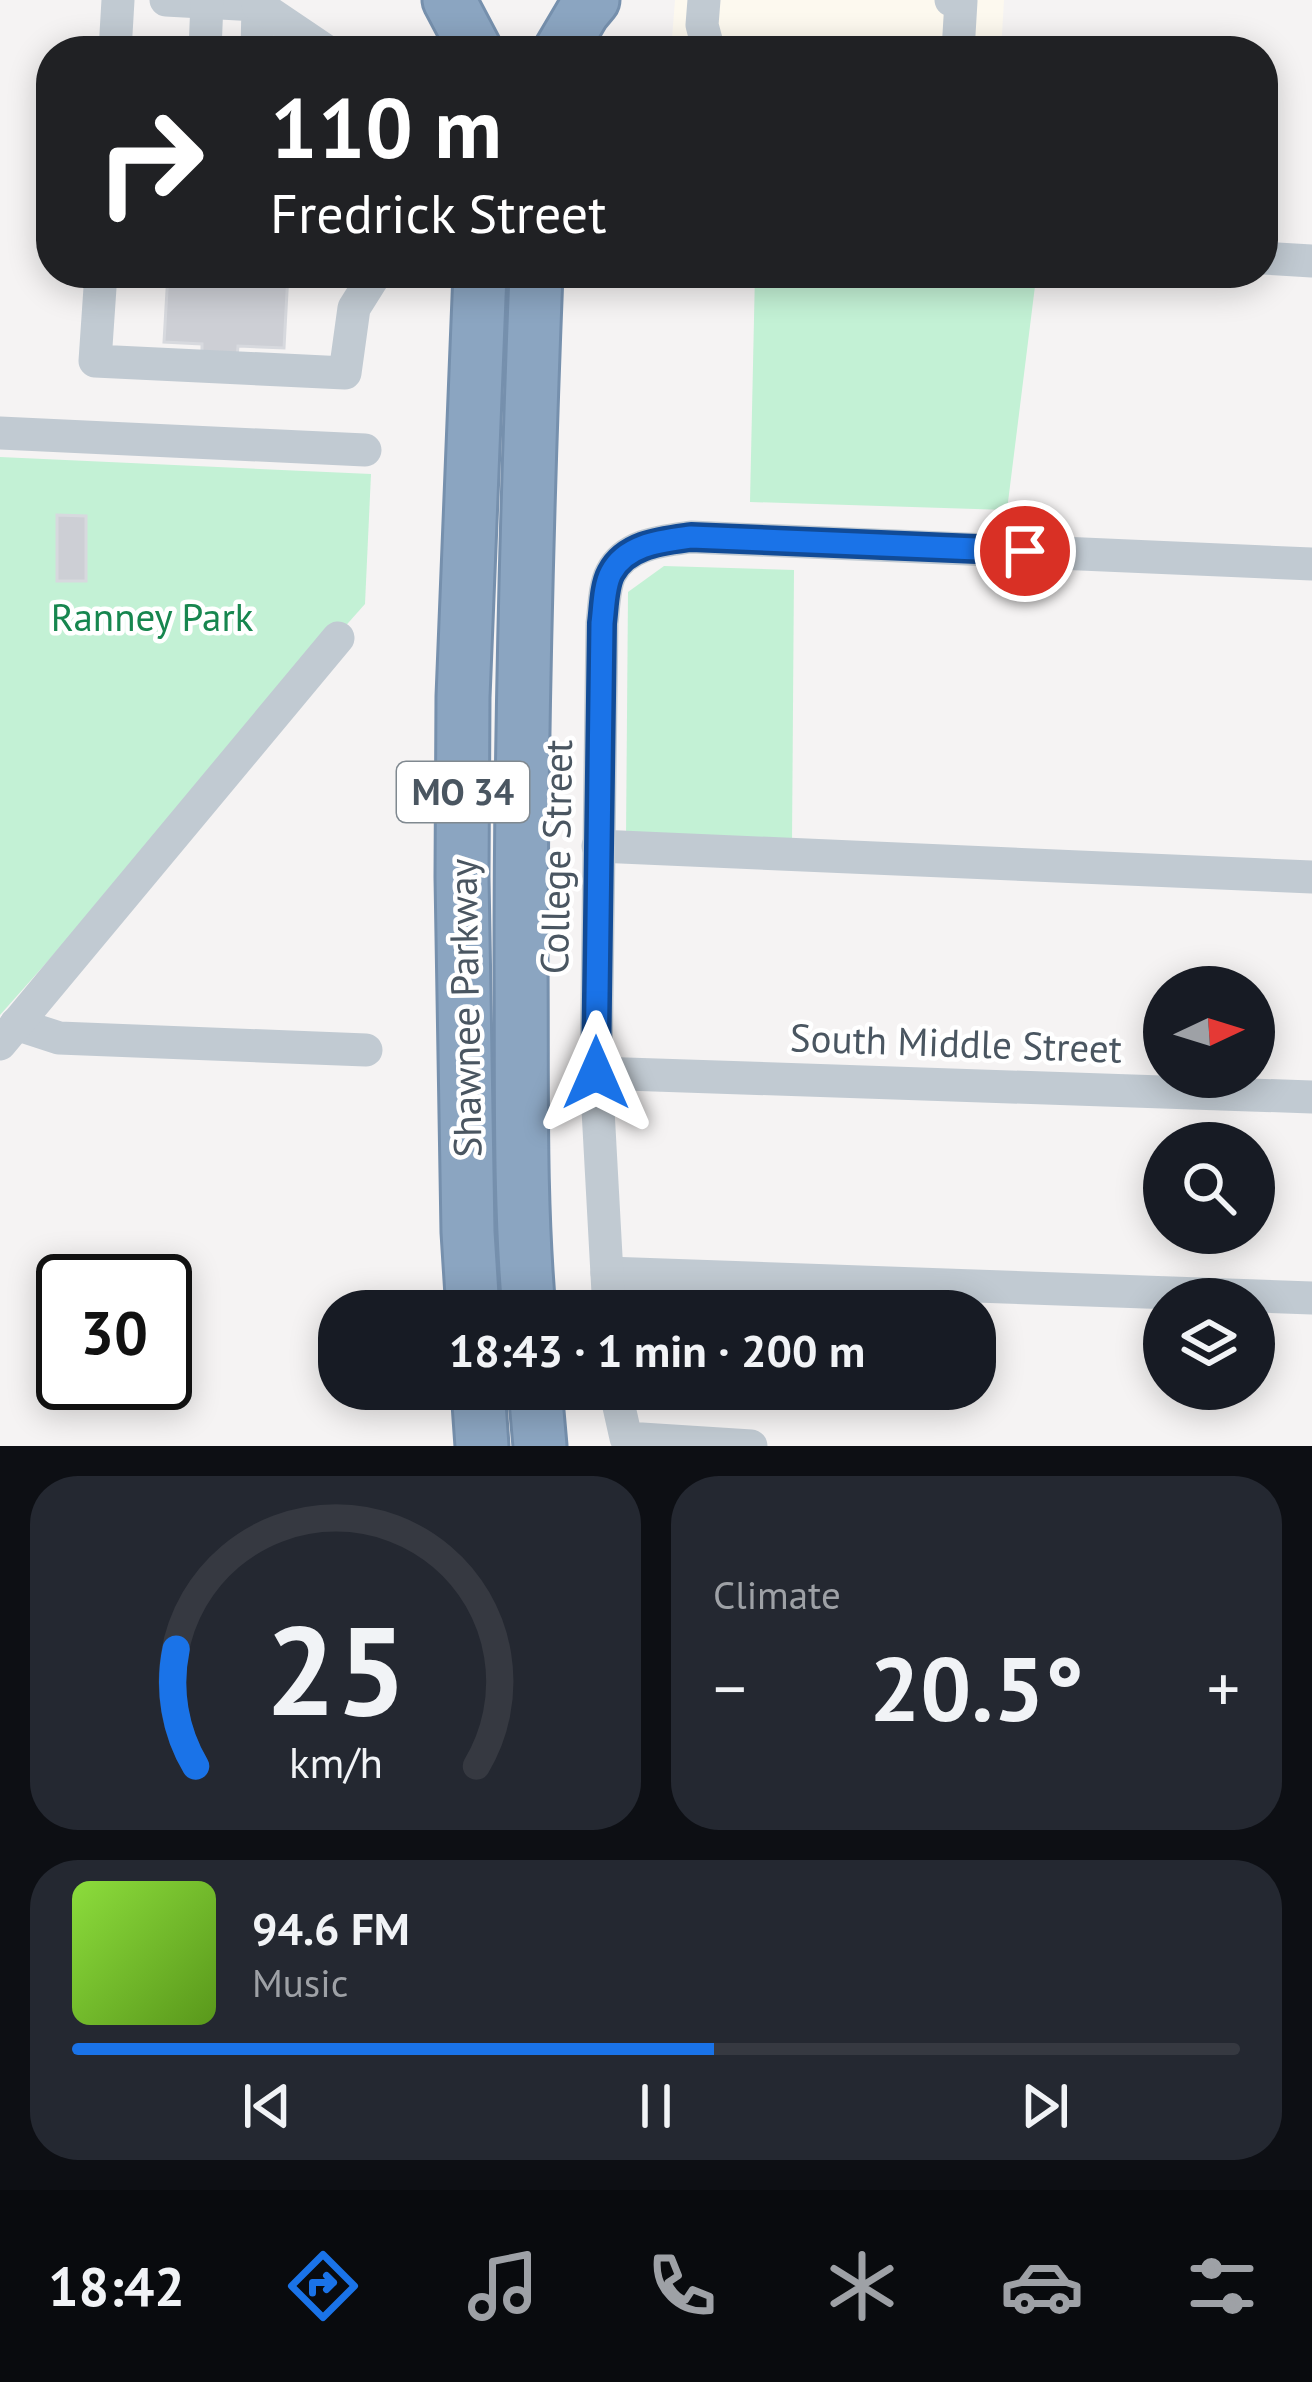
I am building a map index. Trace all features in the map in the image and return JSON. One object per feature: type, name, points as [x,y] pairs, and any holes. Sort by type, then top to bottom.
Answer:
[{"type":"highway","points":[[449,0],[468,36]]},
{"type":"highway","points":[[490,36],[492,0]]},
{"type":"highway","points":[[547,36],[548,0]]},
{"type":"highway","points":[[569,36],[593,0]]},
{"type":"highway","name":"Shawnee Parkway","points":[[472,1290],[462,901],[463,697],[479,288]]},
{"type":"highway","name":"Shawnee Parkway","points":[[528,1290],[521,842],[535,288]]},
{"type":"highway","points":[[479,1410],[482,1446]]},
{"type":"highway","points":[[537,1410],[540,1446]]},
{"type":"street","points":[[116,36],[118,0]]},
{"type":"street","points":[[166,0],[258,2],[304,36]]},
{"type":"street","points":[[704,0],[705,36]]},
{"type":"street","points":[[951,0],[961,1],[959,36]]},
{"type":"street","points":[[207,36],[208,2]]},
{"type":"street","points":[[257,36],[258,2]]},
{"type":"street","points":[[1278,259],[1312,261]]},
{"type":"street","points":[[100,288],[95,361],[345,373],[354,308],[351,288]]},
{"type":"street","points":[[354,308],[367,288]]},
{"type":"street","points":[[0,433],[365,450]]},
{"type":"street","name":"College Street","points":[[608,1290],[596,1073],[602,623],[610,575],[627,554],[658,542],[691,537],[1312,564]]},
{"type":"street","points":[[8,1034],[338,638]]},
{"type":"street","points":[[598,846],[1312,877]]},
{"type":"street","points":[[8,1034],[366,1050]]},
{"type":"street","name":"South Middle Street","points":[[596,1073],[1312,1097]]},
{"type":"street","points":[[607,1273],[1312,1298]]},
{"type":"street","points":[[620,1410],[626,1438],[751,1446]]},
{"type":"shaded area","points":[[675,0],[1004,0],[1002,36],[672,36]]},
{"type":"green space","points":[[755,288],[1035,288],[1007,510],[750,502]]},
{"type":"green space","name":"Ranney Park","points":[[0,457],[371,474],[365,604],[0,1015]]},
{"type":"green space","points":[[664,566],[794,570],[792,843],[626,839],[628,592]]},
{"type":"building","points":[[167,288],[287,288],[284,348],[238,346],[237,358],[202,357],[202,344],[164,342]]},
{"type":"building","points":[[57,515],[86,516],[86,581],[57,581]]},
{"type":"route","points":[[596,1073],[602,623],[610,575],[627,554],[658,542],[691,537],[1025,551]]}]
